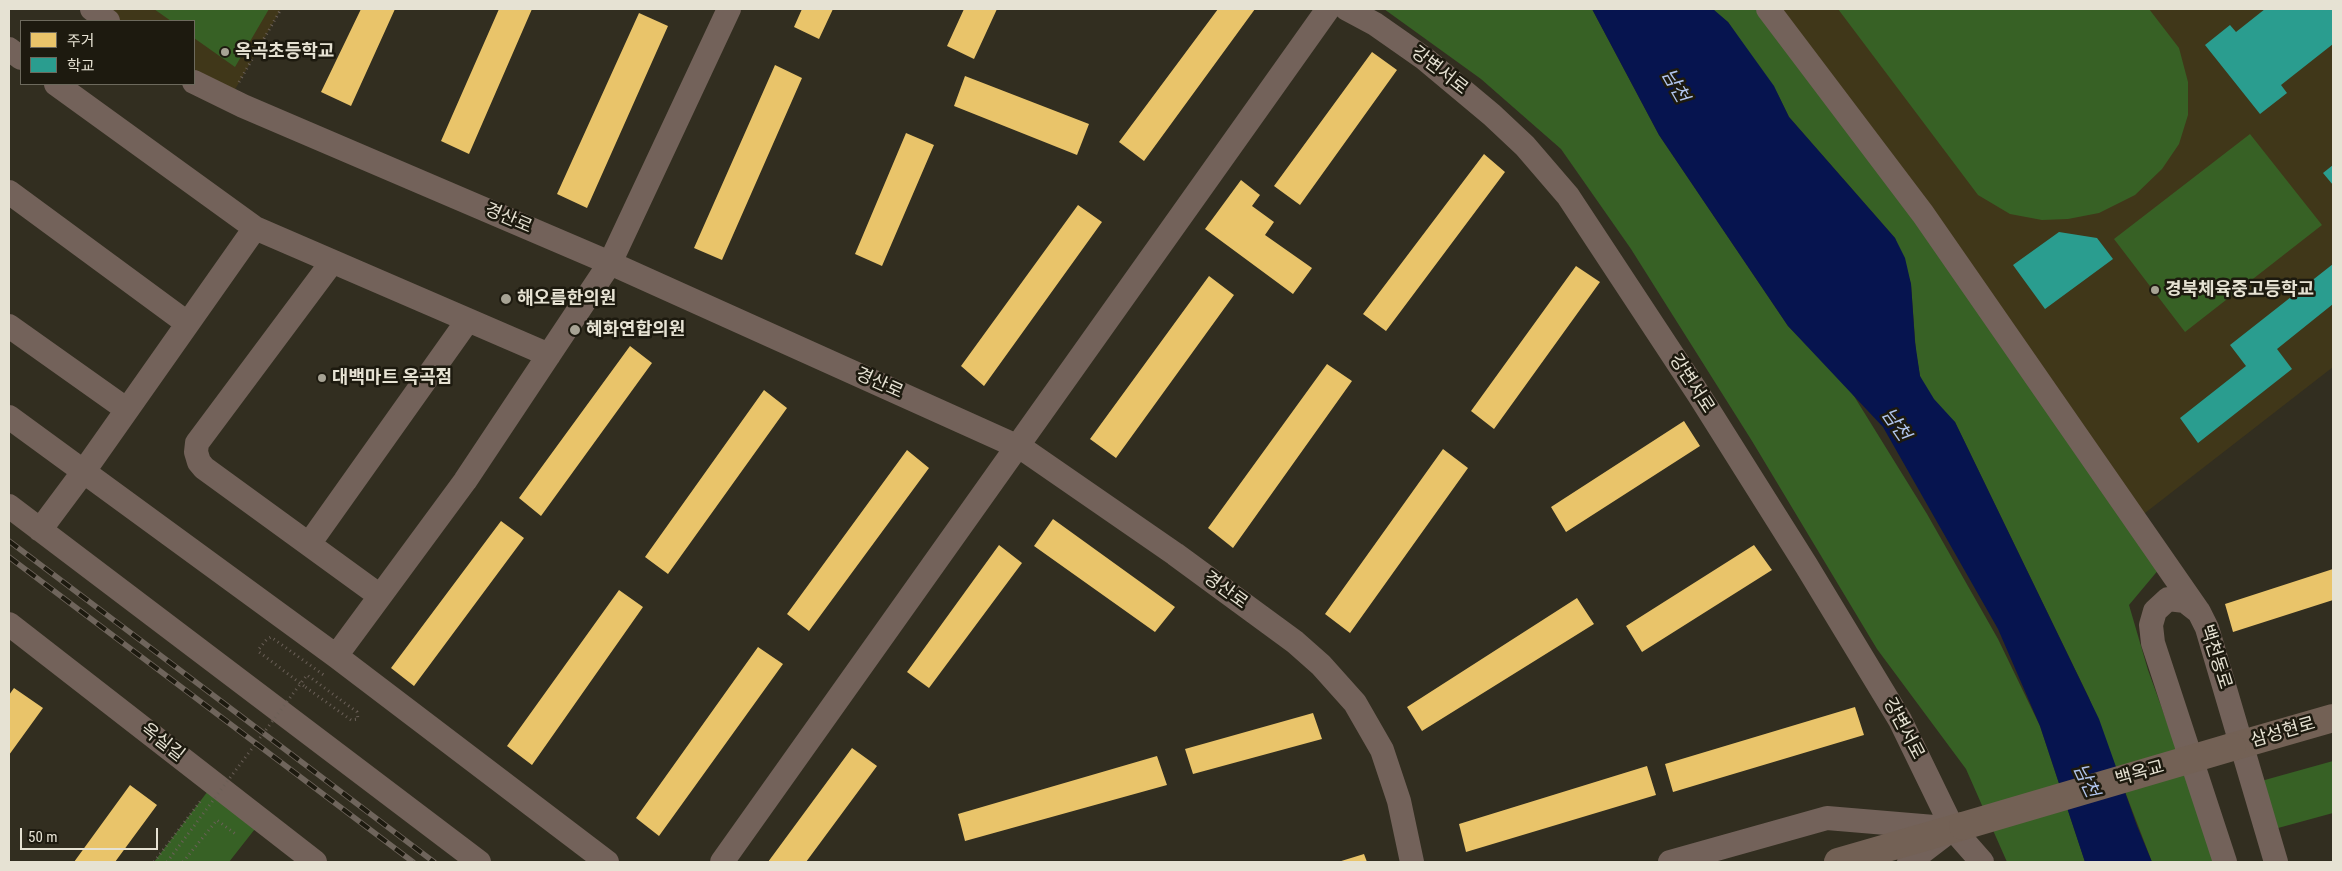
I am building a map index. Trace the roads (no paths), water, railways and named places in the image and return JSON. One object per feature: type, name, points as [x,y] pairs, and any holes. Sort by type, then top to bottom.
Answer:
[{"type":"main road","name":"삼성현로","points":[[2237,746],[2333,718]]},
{"type":"main road","name":"백옥교","points":[[1958,828],[2237,746]]},
{"type":"main road","points":[[1838,862],[1958,828]]},
{"type":"street","points":[[92,9],[107,20]]},
{"type":"street","points":[[336,656],[465,482],[610,263],[729,9]]},
{"type":"street","points":[[722,862],[1328,9]]},
{"type":"street","name":"강변서로","points":[[1347,9],[1375,24],[1425,59],[1492,115],[1525,146],[1568,196],[1634,295],[1806,566],[1900,720],[1958,828],[1982,862]]},
{"type":"street","points":[[1768,9],[1923,214],[2199,612]]},
{"type":"street","points":[[9,49],[20,57]]},
{"type":"street","name":"경산로","points":[[195,83],[229,100],[610,263],[1031,454],[1175,554],[1295,642],[1321,665],[1355,703],[1382,750],[1399,801],[1412,862]]},
{"type":"street","points":[[57,85],[255,228],[548,355]]},
{"type":"street","points":[[9,192],[187,323]]},
{"type":"street","points":[[40,530],[84,471],[255,228]]},
{"type":"street","points":[[332,262],[197,443],[196,452],[199,462],[204,468],[380,596]]},
{"type":"street","points":[[309,544],[468,320]]},
{"type":"street","points":[[9,326],[126,409]]},
{"type":"street","points":[[9,417],[336,656],[607,862]]},
{"type":"street","points":[[9,506],[478,862]]},
{"type":"street","name":"백천동로","points":[[2225,862],[2153,643],[2152,625],[2155,611],[2168,599],[2185,601],[2199,612],[2207,628],[2237,746],[2276,862]]},
{"type":"street","name":"옥실길","points":[[9,624],[316,862]]},
{"type":"street","points":[[1670,862],[1827,818],[1958,828]]},
{"type":"street","points":[[1909,862],[1958,828]]},
{"type":"water","name":"남천","points":[[1592,9],[1713,9],[1728,22],[1774,86],[1789,117],[1895,238],[1905,258],[1911,284],[1915,342],[1920,376],[1934,399],[1955,422],[2099,719],[2137,826],[2152,862],[2085,862],[2040,726],[1998,629],[1883,427],[1788,326],[1659,135]]},
{"type":"railway","points":[[9,541],[434,862]]},
{"type":"railway","points":[[9,557],[413,862]]},
{"type":"place","name":"옥곡초등학교","points":[[225,52]]},
{"type":"place","name":"경북체육중고등학교","points":[[2155,290]]},
{"type":"place","name":"해오름한의원","points":[[506,299]]},
{"type":"place","name":"혜화연합의원","points":[[575,330]]},
{"type":"place","name":"대백마트 옥곡점","points":[[322,378]]}]
